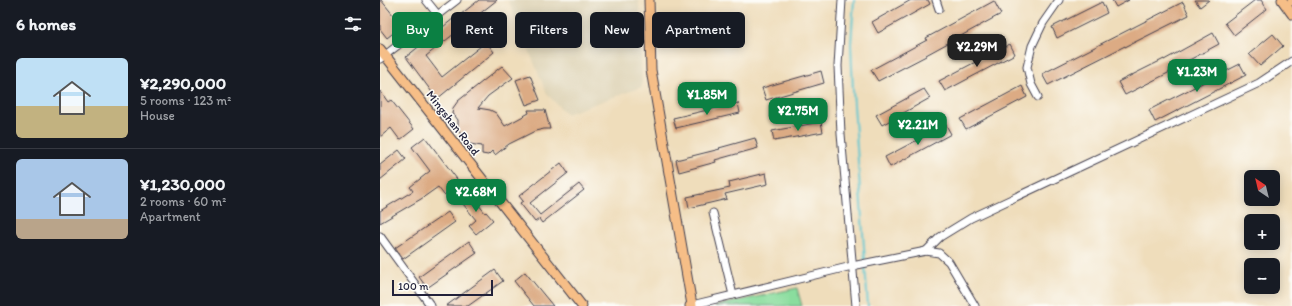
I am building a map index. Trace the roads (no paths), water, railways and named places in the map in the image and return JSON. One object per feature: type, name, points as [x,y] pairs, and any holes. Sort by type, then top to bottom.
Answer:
[{"type":"main road","points":[[648,0],[651,70],[691,306]]},
{"type":"main road","points":[[1282,0],[1292,14]]},
{"type":"main road","name":"Mingshan Road","points":[[382,54],[582,306]]},
{"type":"street","points":[[426,0],[436,12]]},
{"type":"street","points":[[442,12],[458,0]]},
{"type":"street","points":[[842,0],[838,66],[841,134],[856,306]]},
{"type":"street","points":[[936,0],[939,9]]},
{"type":"street","points":[[1038,97],[1031,84],[1027,68],[1032,46],[1040,29],[1059,0]]},
{"type":"street","points":[[382,54],[392,47]]},
{"type":"street","points":[[926,251],[940,237],[971,218],[1259,83],[1292,61]]},
{"type":"street","points":[[713,213],[733,295]]},
{"type":"street","points":[[380,236],[431,306]]},
{"type":"street","points":[[691,306],[852,266],[926,251],[939,253],[949,262],[975,306]]},
{"type":"waterway","points":[[854,0],[851,44],[865,261]]},
{"type":"waterway","points":[[865,265],[868,306]]}]
